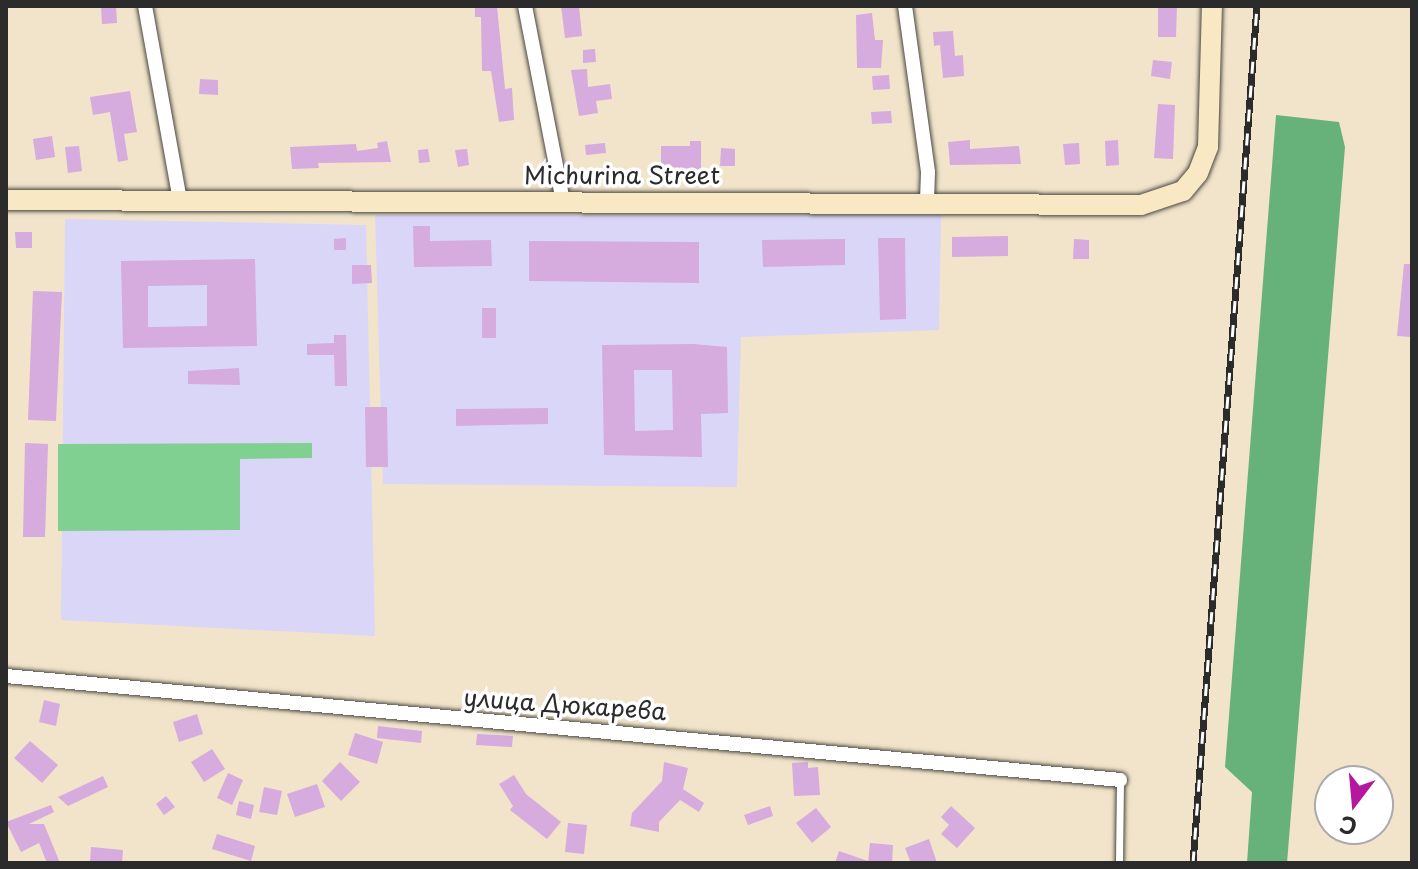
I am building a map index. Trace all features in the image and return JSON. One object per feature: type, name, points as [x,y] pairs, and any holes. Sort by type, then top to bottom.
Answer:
[{"type":"street","points":[[145,6],[180,200]]},
{"type":"street","points":[[525,6],[563,201]]},
{"type":"street","points":[[905,6],[928,172],[927,201]]},
{"type":"street","name":"Michurina Street","points":[[6,200],[927,201],[1141,205],[1183,191],[1198,173],[1208,147],[1212,6]]},
{"type":"street","name":"улица Дюкарева","points":[[6,676],[1120,780]]},
{"type":"lane","points":[[1119,863],[1120,780]]},
{"type":"shaded area","points":[[375,215],[941,215],[939,330],[741,337],[737,487],[383,484]]},
{"type":"shaded area","points":[[65,219],[366,225],[375,636],[61,620]]},
{"type":"green space","points":[[1276,115],[1339,122],[1345,147],[1287,863],[1247,863],[1252,792],[1225,767]]},
{"type":"green space","points":[[312,443],[312,458],[240,459],[240,530],[58,531],[58,444]]},
{"type":"building","points":[[101,6],[116,6],[117,23],[102,24]]},
{"type":"building","points":[[497,6],[505,89],[512,88],[514,120],[499,122],[491,71],[482,71],[481,17],[475,17],[475,7]]},
{"type":"building","points":[[561,6],[579,6],[582,36],[565,38]]},
{"type":"building","points":[[1158,6],[1177,6],[1176,37],[1158,37]]},
{"type":"building","points":[[872,13],[875,40],[883,40],[881,68],[857,68],[856,15]]},
{"type":"building","points":[[953,31],[955,56],[963,55],[964,76],[943,78],[940,45],[934,46],[933,32]]},
{"type":"building","points":[[595,49],[596,62],[583,63],[583,50]]},
{"type":"building","points":[[1153,60],[1172,62],[1170,79],[1151,76]]},
{"type":"building","points":[[587,69],[588,87],[610,84],[612,99],[596,101],[598,113],[579,116],[571,70]]},
{"type":"building","points":[[889,75],[890,89],[873,90],[872,76]]},
{"type":"building","points":[[200,79],[218,80],[218,95],[199,94]]},
{"type":"building","points":[[130,91],[137,132],[124,134],[128,160],[118,162],[110,112],[93,115],[90,97]]},
{"type":"building","points":[[1158,104],[1175,105],[1173,159],[1154,158]]},
{"type":"building","points":[[891,111],[892,123],[872,124],[871,112]]},
{"type":"building","points":[[52,136],[55,157],[36,160],[33,139]]},
{"type":"building","points":[[970,140],[970,149],[1019,146],[1021,164],[950,165],[948,142]]},
{"type":"building","points":[[1118,140],[1119,165],[1106,166],[1105,141]]},
{"type":"building","points":[[387,141],[391,162],[318,163],[319,168],[292,169],[290,147],[356,144],[357,151],[378,148],[377,143]]},
{"type":"building","points":[[690,141],[701,141],[701,170],[661,166],[661,146],[690,146]]},
{"type":"building","points":[[605,143],[606,153],[586,155],[585,145]]},
{"type":"building","points":[[1079,143],[1080,164],[1065,165],[1063,144]]},
{"type":"building","points":[[79,146],[82,171],[68,173],[65,147]]},
{"type":"building","points":[[721,148],[735,149],[735,166],[720,166]]},
{"type":"building","points":[[428,149],[430,162],[419,163],[418,150]]},
{"type":"building","points":[[467,149],[469,165],[458,167],[455,150]]},
{"type":"building","points":[[413,226],[430,226],[430,241],[491,240],[492,266],[414,267]]},
{"type":"building","points":[[15,232],[32,232],[32,248],[16,248]]},
{"type":"building","points":[[1008,236],[1008,256],[952,257],[952,237]]},
{"type":"building","points":[[346,238],[346,250],[334,250],[334,239]]},
{"type":"building","points":[[878,238],[905,238],[906,319],[880,320]]},
{"type":"building","points":[[845,239],[845,265],[763,267],[762,240]]},
{"type":"building","points":[[1074,239],[1089,240],[1089,259],[1073,259]]},
{"type":"building","points":[[529,241],[699,242],[699,283],[529,281]]},
{"type":"building","points":[[255,259],[257,346],[123,348],[121,261]],"holes":[[[207,285],[207,326],[148,327],[148,286]]]},
{"type":"building","points":[[1404,264],[1412,264],[1412,337],[1397,336]]},
{"type":"building","points":[[352,265],[371,265],[372,283],[352,284]]},
{"type":"building","points":[[33,291],[62,292],[56,421],[28,420]]},
{"type":"building","points":[[482,308],[496,308],[496,338],[482,338]]},
{"type":"building","points":[[334,335],[346,335],[347,386],[335,386],[334,355],[307,355],[307,344],[334,343]]},
{"type":"building","points":[[693,344],[727,347],[728,413],[701,414],[702,457],[604,455],[602,345]],"holes":[[[634,370],[672,370],[673,430],[635,431]]]},
{"type":"building","points":[[239,368],[240,385],[188,384],[188,371]]},
{"type":"building","points":[[365,407],[387,407],[388,467],[366,467]]},
{"type":"building","points":[[548,408],[548,424],[456,426],[456,409]]},
{"type":"building","points":[[25,443],[48,444],[45,537],[23,537]]},
{"type":"building","points":[[44,700],[60,704],[56,726],[39,722]]},
{"type":"building","points":[[197,714],[203,734],[179,742],[173,722]]},
{"type":"building","points":[[378,726],[422,731],[421,743],[377,738]]},
{"type":"building","points":[[355,733],[383,742],[377,764],[348,755]]},
{"type":"building","points":[[477,734],[513,736],[512,747],[476,745]]},
{"type":"building","points":[[30,741],[58,765],[42,783],[14,758]]},
{"type":"building","points":[[212,749],[225,769],[204,782],[191,762]]},
{"type":"building","points":[[340,762],[360,782],[341,801],[322,781]]},
{"type":"building","points":[[664,762],[688,768],[683,789],[704,803],[699,812],[680,800],[659,822],[659,832],[630,826],[632,813],[662,781]]},
{"type":"building","points":[[808,762],[808,768],[818,767],[820,795],[794,796],[792,763]]},
{"type":"building","points":[[228,773],[243,780],[232,805],[217,798]]},
{"type":"building","points":[[514,775],[526,794],[561,822],[547,839],[510,810],[513,806],[499,784]]},
{"type":"building","points":[[103,776],[108,787],[68,806],[58,797]]},
{"type":"building","points":[[317,784],[325,807],[295,817],[287,794]]},
{"type":"building","points":[[264,787],[282,791],[277,815],[259,812]]},
{"type":"building","points":[[166,796],[175,807],[164,815],[156,804]]},
{"type":"building","points":[[239,801],[254,805],[251,819],[236,815]]},
{"type":"building","points":[[51,805],[54,812],[29,824],[44,824],[60,863],[47,863],[39,843],[21,852],[6,822]]},
{"type":"building","points":[[770,806],[773,816],[748,825],[744,815]]},
{"type":"building","points":[[951,806],[975,828],[957,848],[941,834],[949,825],[941,817]]},
{"type":"building","points":[[816,808],[831,827],[812,843],[796,823]]},
{"type":"building","points":[[568,823],[587,825],[584,854],[565,852]]},
{"type":"building","points":[[217,834],[255,846],[251,861],[212,849]]},
{"type":"building","points":[[929,839],[937,863],[911,863],[905,848]]},
{"type":"building","points":[[870,843],[893,845],[892,863],[868,863]]},
{"type":"building","points":[[91,847],[123,850],[122,863],[90,863]]},
{"type":"building","points":[[839,851],[868,861],[868,863],[835,863]]},
{"type":"railway","points":[[1193,863],[1257,6]]}]
